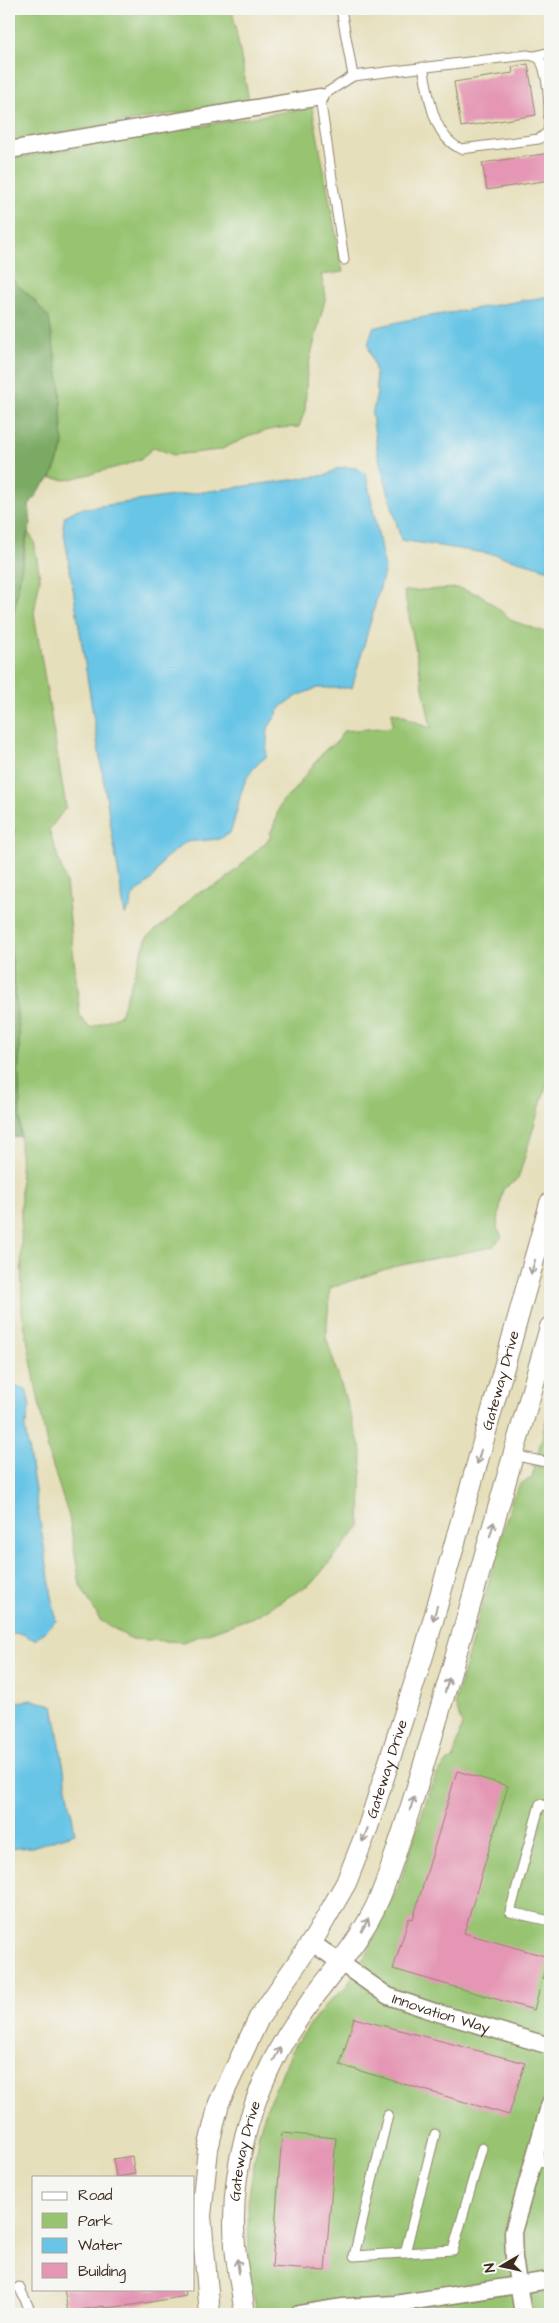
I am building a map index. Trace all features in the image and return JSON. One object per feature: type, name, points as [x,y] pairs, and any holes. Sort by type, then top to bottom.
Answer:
[{"type":"street","points":[[9,150],[320,97]]},
{"type":"street","name":"Gateway Drive","points":[[210,2314],[201,2216],[208,2149],[219,2103],[259,2018],[311,1942],[346,1883],[367,1830],[424,1653],[547,1229],[550,1207]]},
{"type":"street","name":"Gateway Drive","points":[[246,2314],[235,2245],[236,2183],[241,2152],[251,2114],[288,2034],[355,1944],[382,1893],[414,1802],[550,1327]]},
{"type":"street","points":[[402,1721],[434,1732]]},
{"type":"street","name":"Innovation Way","points":[[311,1942],[388,1996],[550,2046]]},
{"type":"street","points":[[523,2314],[513,2232],[550,2103]]},
{"type":"street","points":[[299,2314],[343,2307],[395,2304],[550,2280]]},
{"type":"lane","points":[[341,9],[353,76]]},
{"type":"lane","points":[[344,260],[320,97],[353,76],[527,55],[535,56],[550,52]]},
{"type":"lane","points":[[535,56],[540,60],[544,72],[550,114],[548,132],[539,140]]},
{"type":"lane","points":[[423,67],[432,106],[441,133],[450,144],[460,149],[550,138]]},
{"type":"lane","points":[[513,1455],[550,1464]]},
{"type":"lane","points":[[550,1807],[540,1804],[510,1912],[550,1921]]},
{"type":"lane","points":[[388,2115],[354,2256],[453,2250],[482,2148]]},
{"type":"lane","points":[[405,2253],[435,2134]]},
{"type":"lane","points":[[534,2160],[550,2163]]},
{"type":"lane","points":[[19,2287],[32,2314]]},
{"type":"green space","points":[[9,9],[232,9],[249,101],[9,142]]},
{"type":"green space","points":[[312,107],[343,272],[321,275],[326,296],[307,371],[305,410],[299,427],[278,428],[254,434],[220,450],[173,455],[154,447],[142,458],[125,465],[67,480],[51,478],[63,448],[60,386],[49,318],[32,298],[9,277],[9,159]]},
{"type":"green space","points":[[9,277],[32,298],[49,318],[60,386],[63,448],[51,478],[43,485],[29,505],[31,524],[26,538],[12,624],[9,629]]},
{"type":"green space","points":[[28,532],[34,541],[40,578],[34,613],[66,807],[49,830],[66,882],[80,1017],[90,1028],[120,1015],[147,937],[170,919],[195,894],[222,883],[270,838],[270,833],[282,802],[290,795],[325,750],[338,741],[343,731],[392,727],[392,712],[431,728],[404,591],[458,588],[481,595],[513,621],[550,634],[550,1073],[518,1179],[503,1189],[497,1228],[502,1237],[492,1247],[392,1267],[330,1288],[326,1337],[362,1452],[360,1526],[313,1582],[256,1616],[183,1642],[131,1639],[100,1620],[80,1585],[69,1517],[48,1451],[22,1312],[19,1034],[9,931],[9,629],[12,624]]},
{"type":"green space","points":[[9,826],[14,828],[9,931]]},
{"type":"green space","points":[[9,931],[19,1034],[20,1136],[9,1138]]},
{"type":"green space","points":[[550,1404],[550,2314],[257,2314],[249,2268],[248,2202],[259,2132],[267,2107],[295,2044],[329,2001],[345,1989],[369,1949],[399,1885],[430,1789],[438,1773],[448,1761],[453,1760],[462,1724],[455,1705],[458,1691],[512,1499],[520,1484],[532,1478]]},
{"type":"water","points":[[550,296],[550,570],[497,555],[401,540],[378,454],[372,415],[377,393],[375,369],[368,345],[373,328],[407,320]]},
{"type":"water","points":[[345,467],[356,468],[366,474],[385,569],[352,688],[317,688],[299,695],[282,706],[268,728],[266,757],[250,773],[245,782],[230,833],[219,839],[186,842],[163,860],[153,878],[132,897],[131,906],[125,915],[63,526],[65,516],[78,509],[327,475],[336,469]]},
{"type":"water","points":[[10,1384],[26,1389],[30,1405],[25,1428],[56,1621],[35,1640],[20,1633],[9,1634]]},
{"type":"water","points":[[32,1700],[53,1705],[75,1833],[32,1847],[9,1849],[9,1703]]},
{"type":"building","points":[[528,64],[536,115],[461,127],[454,82],[513,73],[512,67]]},
{"type":"building","points":[[550,153],[550,180],[487,190],[482,163]]},
{"type":"building","points":[[457,1771],[508,1786],[464,1933],[548,1957],[534,2010],[393,1969],[409,1918],[413,1919]]},
{"type":"building","points":[[354,2018],[525,2063],[509,2115],[340,2065]]},
{"type":"building","points":[[282,2133],[336,2138],[325,2271],[272,2267]]},
{"type":"building","points":[[132,2156],[135,2174],[116,2176],[113,2159]]},
{"type":"building","points":[[64,2290],[185,2290],[186,2296],[133,2305],[104,2308],[104,2306],[68,2312]]}]
